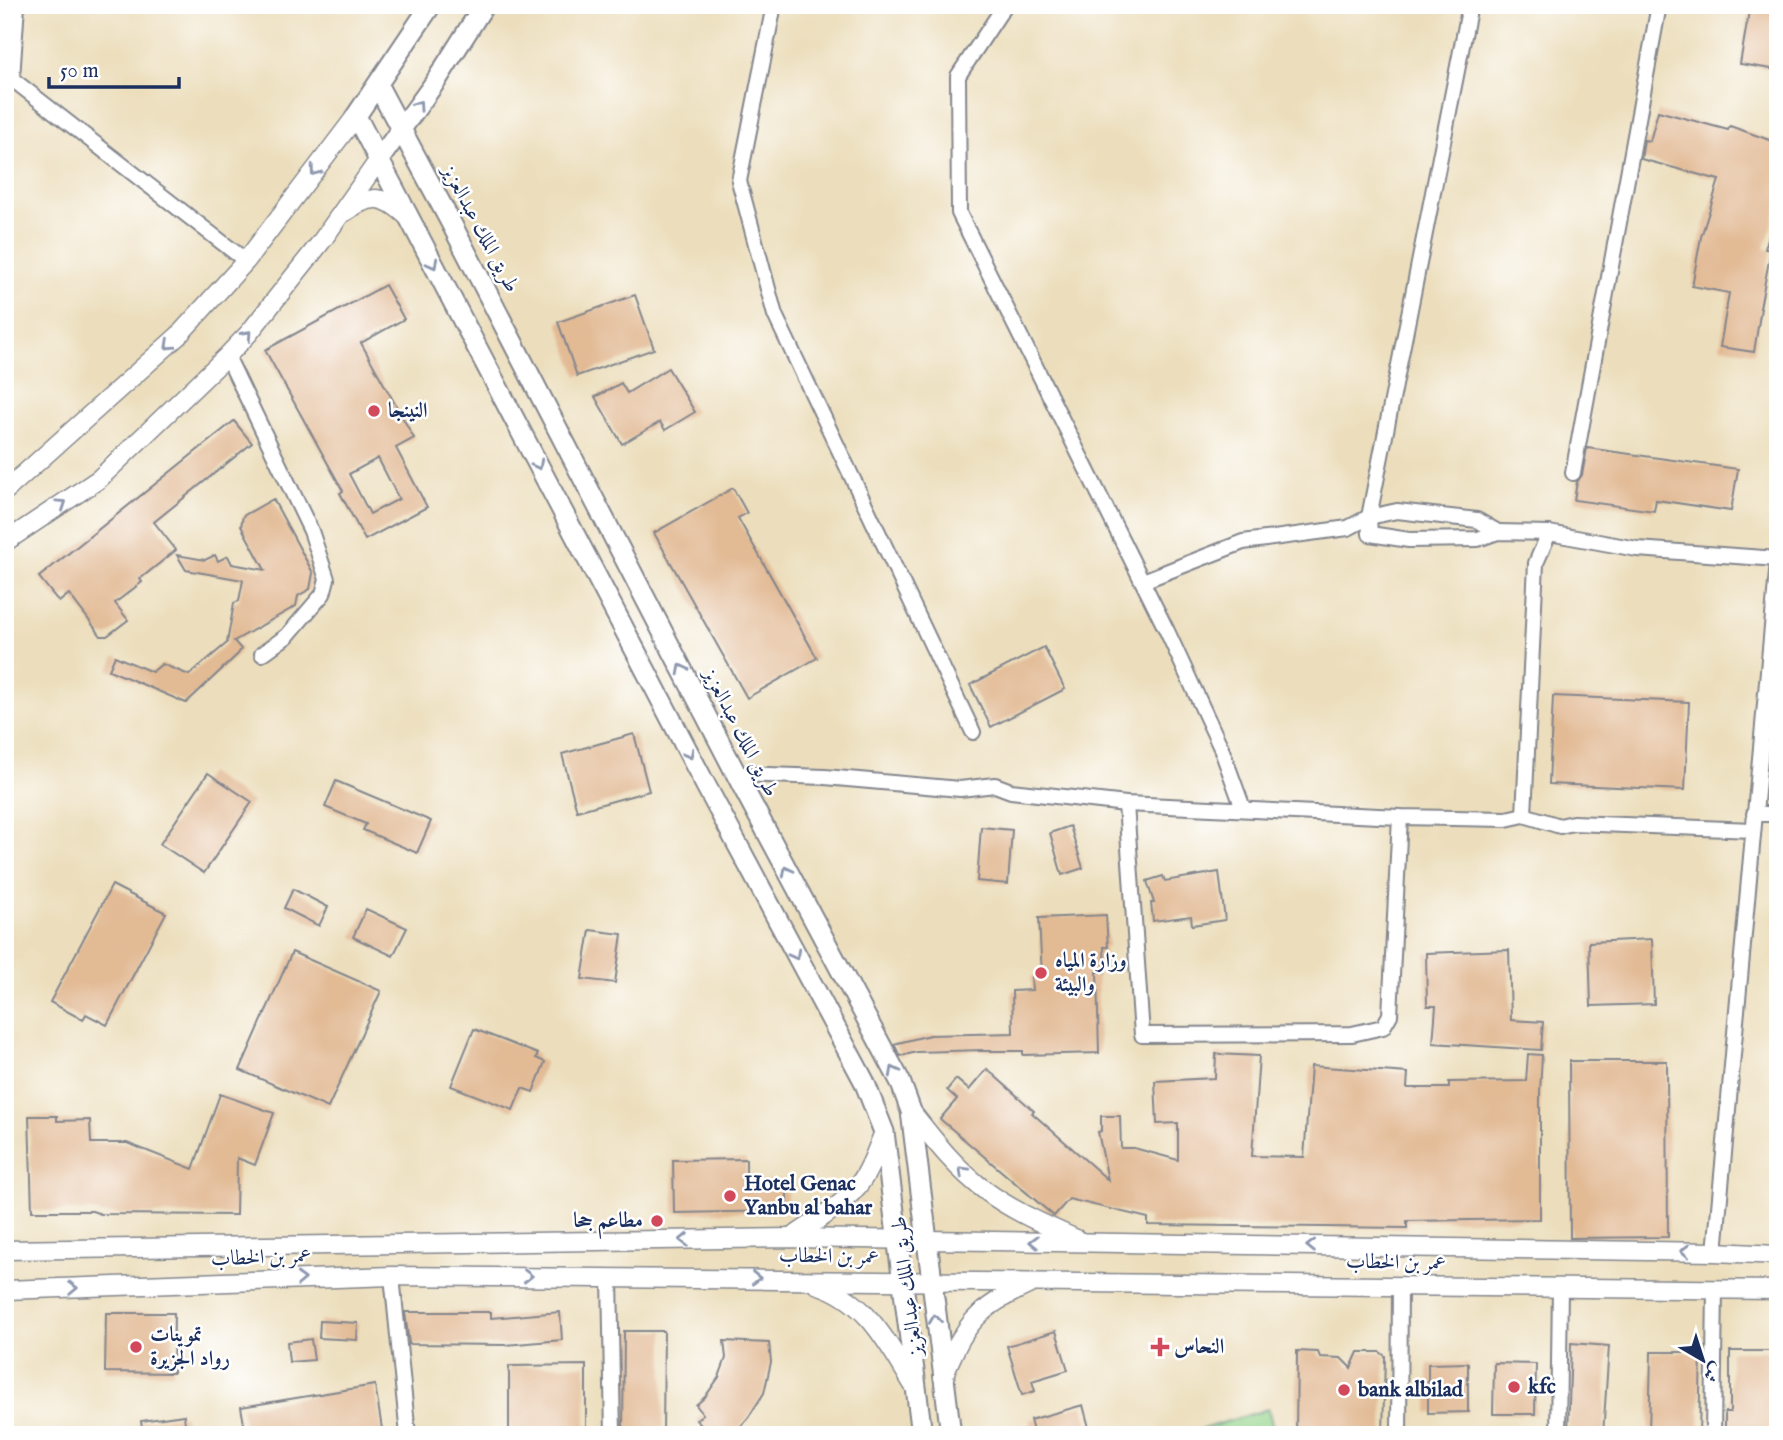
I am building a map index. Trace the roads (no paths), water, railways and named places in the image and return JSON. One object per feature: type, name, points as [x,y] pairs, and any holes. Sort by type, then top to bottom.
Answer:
[{"type":"main road","points":[[356,116],[431,5]]},
{"type":"main road","points":[[379,161],[436,81],[484,5]]},
{"type":"main road","name":"طريق الملك عبدالعزيز","points":[[378,86],[736,775],[900,1081],[911,1111],[951,1435]]},
{"type":"main road","name":"طريق الملك عبدالعزيز","points":[[356,116],[724,820],[864,1081],[884,1132],[922,1435]]},
{"type":"street","points":[[17,5],[12,79],[246,261]]},
{"type":"street","points":[[774,5],[739,181],[775,315],[973,732]]},
{"type":"street","points":[[1005,5],[958,76],[960,213],[1143,581],[1221,748],[1242,808]]},
{"type":"street","points":[[1470,5],[1369,517],[1370,534],[1409,540],[1478,539],[1498,532],[1549,533],[1637,549],[1778,560],[1714,1252]]},
{"type":"street","points":[[1573,473],[1658,5]]},
{"type":"street","points":[[5,491],[178,336],[246,261],[356,116]]},
{"type":"street","points":[[5,542],[99,479],[227,356],[249,333],[379,161]]},
{"type":"street","points":[[339,216],[358,203],[377,198],[393,204],[409,218]]},
{"type":"street","points":[[227,356],[311,531],[327,579],[323,594],[287,636],[262,654]]},
{"type":"street","points":[[1143,581],[1243,542],[1348,528],[1369,517],[1397,511],[1477,520],[1498,532]]},
{"type":"street","points":[[1524,815],[1536,563],[1549,533]]},
{"type":"street","points":[[736,775],[825,777],[960,789],[995,785],[1011,791],[1126,804],[1400,817],[1506,819],[1524,815],[1560,826],[1573,823],[1753,830]]},
{"type":"street","points":[[1126,804],[1142,1035],[1352,1034],[1383,1027],[1390,1015],[1400,817]]},
{"type":"street","points":[[1754,814],[1778,814]]},
{"type":"street","points":[[911,1111],[950,1158],[984,1190],[1031,1218],[1084,1242]]},
{"type":"street","points":[[791,1238],[834,1208],[857,1187],[871,1164],[884,1132]]},
{"type":"street","name":"عمر بن الخطاب","points":[[5,1250],[791,1238],[1778,1255]]},
{"type":"street","points":[[392,1276],[408,1435]]},
{"type":"street","name":"عمر بن الخطاب","points":[[5,1290],[392,1276],[1778,1290]]},
{"type":"street","points":[[610,1277],[612,1435]]},
{"type":"street","points":[[799,1279],[834,1289],[850,1299],[884,1336],[914,1386]]},
{"type":"street","points":[[943,1377],[957,1343],[985,1307],[1036,1282]]},
{"type":"street","points":[[1399,1435],[1400,1286]]},
{"type":"street","points":[[1558,1435],[1560,1287]]},
{"type":"street","points":[[1713,1435],[1715,1289]]},
{"type":"place","name":"النينجا","points":[[374,411]]},
{"type":"place","name":"وزارة المياه والبيئة","points":[[1041,973]]},
{"type":"place","name":"Hotel Genac Yanbu al bahar","points":[[730,1196]]},
{"type":"place","name":"مطاعم جحا","points":[[657,1221]]},
{"type":"place","name":"تموينات رواد الجزيرة","points":[[136,1347]]},
{"type":"place","name":"النحاس","points":[[1160,1347]]},
{"type":"place","name":"kfc","points":[[1514,1387]]},
{"type":"place","name":"bank albilad","points":[[1344,1390]]}]
